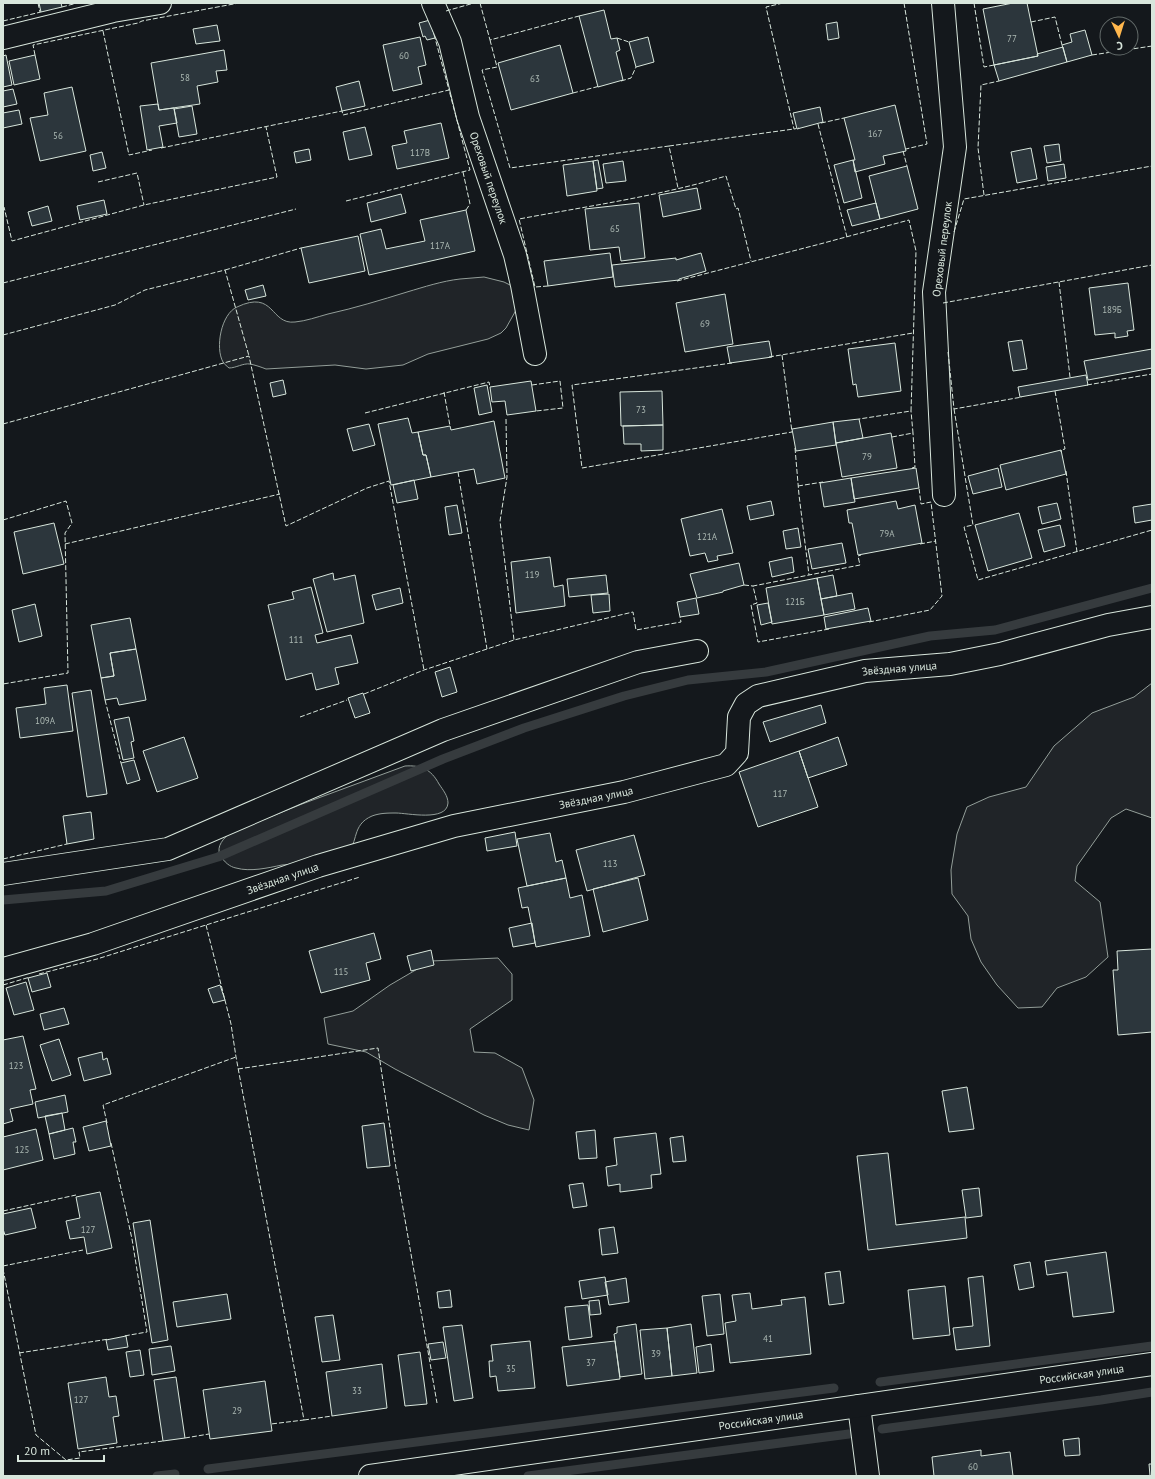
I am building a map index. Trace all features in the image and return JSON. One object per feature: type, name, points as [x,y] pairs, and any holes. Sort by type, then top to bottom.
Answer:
[{"type":"street","points":[[3,38],[113,11],[160,3]]},
{"type":"street","name":"Ореховый переулок","points":[[433,3],[450,42],[468,117],[515,255],[535,354]]},
{"type":"street","name":"Ореховый переулок","points":[[943,3],[955,147],[934,292],[944,495]]},
{"type":"street","name":"Звёздная улица","points":[[3,969],[93,944],[318,866],[454,826],[624,792],[726,765],[737,753],[739,717],[746,704],[758,696],[865,671],[950,664],[1000,654],[1108,625],[1152,617]]},
{"type":"street","points":[[3,874],[168,849],[442,730],[638,662],[697,651]]},
{"type":"street","name":"Российская улица","points":[[370,1476],[1152,1364]]},
{"type":"street","points":[[859,1406],[868,1476]]},
{"type":"shaded area","points":[[484,277],[504,282],[516,288],[520,303],[506,328],[501,333],[488,339],[428,354],[403,365],[366,369],[335,365],[266,369],[247,364],[229,368],[224,363],[221,356],[220,340],[223,324],[231,311],[237,307],[249,303],[259,302],[271,309],[281,318],[287,321],[295,322],[358,307],[426,286],[460,279]]},
{"type":"shaded area","points":[[1152,683],[1152,818],[1126,809],[1111,818],[1077,866],[1075,881],[1100,902],[1108,957],[1086,977],[1057,988],[1042,1007],[1018,1008],[997,985],[981,962],[971,939],[968,916],[952,894],[951,870],[957,834],[967,807],[989,797],[1026,787],[1054,746],[1092,713],[1134,697]]},
{"type":"shaded area","points":[[405,766],[421,767],[433,775],[448,800],[446,809],[441,813],[434,815],[390,813],[372,816],[361,824],[351,848],[347,852],[312,862],[247,870],[232,867],[225,862],[220,855],[220,845],[230,833],[302,804]]},
{"type":"shaded area","points":[[498,958],[512,974],[512,1000],[470,1029],[474,1052],[495,1053],[522,1068],[534,1100],[529,1130],[508,1125],[484,1115],[395,1069],[366,1052],[328,1044],[324,1018],[353,1011],[390,985],[431,961]]},
{"type":"building","points":[[39,3],[61,3],[62,7],[41,12]]},
{"type":"building","points":[[1013,3],[1027,3],[1038,56],[994,65],[983,9]]},
{"type":"building","points":[[604,10],[611,39],[617,38],[620,50],[616,52],[623,80],[598,87],[579,16]]},
{"type":"building","points":[[430,20],[435,38],[427,40],[425,36],[423,37],[419,23]]},
{"type":"building","points":[[837,22],[839,38],[828,40],[826,24]]},
{"type":"building","points":[[217,25],[220,41],[196,44],[193,29]]},
{"type":"building","points":[[1085,30],[1092,55],[1067,62],[1062,45],[1072,42],[1070,34]]},
{"type":"building","points":[[420,37],[426,65],[418,67],[422,84],[393,91],[383,45]]},
{"type":"building","points":[[648,37],[654,62],[636,67],[629,42]]},
{"type":"building","points":[[560,45],[573,93],[511,110],[498,63]]},
{"type":"building","points":[[1063,47],[1067,62],[999,81],[994,65],[1038,56],[1037,54]]},
{"type":"building","points":[[224,50],[227,70],[216,71],[218,82],[197,86],[200,104],[159,110],[151,63]]},
{"type":"building","points":[[6,55],[12,85],[3,87],[3,56]]},
{"type":"building","points":[[35,55],[40,79],[14,85],[9,61]]},
{"type":"building","points":[[359,81],[365,106],[342,111],[336,87]]},
{"type":"building","points":[[72,87],[86,151],[40,161],[30,118],[48,115],[44,93]]},
{"type":"building","points":[[13,89],[17,104],[3,107],[3,91]]},
{"type":"building","points":[[158,104],[159,110],[174,108],[177,123],[159,126],[163,147],[147,150],[140,106]]},
{"type":"building","points":[[895,105],[906,151],[883,156],[885,164],[855,172],[853,160],[855,160],[844,118]]},
{"type":"building","points":[[192,106],[197,134],[179,137],[174,109]]},
{"type":"building","points":[[820,107],[823,122],[797,129],[793,113]]},
{"type":"building","points":[[19,110],[22,124],[3,128],[3,113]]},
{"type":"building","points":[[441,123],[449,158],[397,169],[392,146],[407,143],[404,131]]},
{"type":"building","points":[[365,127],[372,155],[349,160],[343,132]]},
{"type":"building","points":[[1059,144],[1061,161],[1047,163],[1044,146]]},
{"type":"building","points":[[1031,148],[1037,179],[1017,183],[1011,152]]},
{"type":"building","points":[[309,149],[311,160],[296,163],[294,152]]},
{"type":"building","points":[[102,152],[106,168],[93,171],[90,155]]},
{"type":"building","points":[[598,160],[603,188],[597,189],[593,161]]},
{"type":"building","points":[[853,160],[862,198],[844,203],[834,165]]},
{"type":"building","points":[[593,161],[597,191],[567,196],[563,165]]},
{"type":"building","points":[[623,161],[626,181],[606,183],[603,164]]},
{"type":"building","points":[[1064,164],[1066,178],[1048,181],[1046,167]]},
{"type":"building","points":[[907,166],[918,209],[880,219],[869,176]]},
{"type":"building","points":[[697,188],[701,209],[663,217],[659,195]]},
{"type":"building","points":[[401,194],[406,213],[371,222],[367,203]]},
{"type":"building","points":[[104,200],[107,214],[80,220],[77,206]]},
{"type":"building","points":[[639,203],[645,258],[621,261],[619,247],[590,250],[585,209]]},
{"type":"building","points":[[876,203],[880,219],[852,226],[847,210]]},
{"type":"building","points":[[48,206],[52,221],[32,226],[28,212]]},
{"type":"building","points":[[466,210],[475,251],[369,275],[360,234],[381,229],[386,249],[425,241],[420,220]]},
{"type":"building","points":[[358,236],[365,271],[309,283],[301,248]]},
{"type":"building","points":[[610,253],[613,277],[548,286],[544,261]]},
{"type":"building","points":[[701,253],[706,271],[679,280],[615,287],[612,265],[676,258],[676,260]]},
{"type":"building","points":[[1128,283],[1134,330],[1127,331],[1128,336],[1115,338],[1115,333],[1095,335],[1089,288]]},
{"type":"building","points":[[263,285],[266,296],[248,300],[245,290]]},
{"type":"building","points":[[725,294],[733,344],[685,352],[676,303]]},
{"type":"building","points":[[1022,340],[1027,369],[1013,371],[1008,342]]},
{"type":"building","points":[[769,341],[772,357],[730,363],[727,347]]},
{"type":"building","points":[[895,343],[901,391],[858,397],[856,384],[853,385],[848,349]]},
{"type":"building","points":[[1152,349],[1152,368],[1088,380],[1084,361]]},
{"type":"building","points":[[1086,375],[1088,385],[1020,397],[1018,387]]},
{"type":"building","points":[[283,380],[286,394],[273,397],[270,383]]},
{"type":"building","points":[[531,381],[536,411],[507,415],[505,401],[492,402],[490,387]]},
{"type":"building","points":[[487,385],[492,412],[479,415],[474,388]]},
{"type":"building","points":[[662,391],[663,425],[621,426],[620,392]]},
{"type":"building","points":[[408,418],[412,433],[418,432],[423,455],[426,455],[431,477],[391,485],[378,424]]},
{"type":"building","points":[[859,419],[863,438],[836,443],[833,422]]},
{"type":"building","points":[[494,421],[505,478],[477,484],[474,469],[431,477],[426,455],[423,455],[418,432],[450,426],[451,430]]},
{"type":"building","points":[[833,422],[836,445],[796,451],[792,429]]},
{"type":"building","points":[[369,424],[375,445],[353,451],[347,429]]},
{"type":"building","points":[[663,425],[663,450],[641,451],[641,444],[624,444],[623,426]]},
{"type":"building","points":[[891,433],[897,468],[842,477],[836,443]]},
{"type":"building","points":[[1061,450],[1066,474],[1006,490],[1000,465]]},
{"type":"building","points":[[916,468],[919,488],[854,499],[851,478]]},
{"type":"building","points":[[998,468],[1002,487],[973,494],[968,476]]},
{"type":"building","points":[[851,478],[855,502],[824,507],[820,483]]},
{"type":"building","points":[[414,480],[418,499],[397,503],[393,485]]},
{"type":"building","points":[[771,501],[774,515],[750,520],[747,506]]},
{"type":"building","points":[[896,501],[898,509],[915,505],[922,543],[858,555],[852,523],[849,523],[847,510]]},
{"type":"building","points":[[1057,503],[1061,519],[1042,524],[1038,507]]},
{"type":"building","points":[[1152,504],[1152,520],[1135,523],[1133,507]]},
{"type":"building","points":[[457,505],[462,533],[449,535],[445,507]]},
{"type":"building","points":[[722,509],[733,553],[717,556],[718,560],[708,562],[705,553],[690,556],[681,519]]},
{"type":"building","points":[[1019,513],[1032,558],[988,571],[975,525]]},
{"type":"building","points":[[54,523],[64,564],[23,574],[14,532]]},
{"type":"building","points":[[1060,525],[1065,546],[1044,552],[1038,530]]},
{"type":"building","points":[[798,528],[801,547],[786,549],[783,531]]},
{"type":"building","points":[[842,543],[846,563],[812,569],[808,549]]},
{"type":"building","points":[[550,557],[554,587],[563,585],[565,606],[516,613],[511,562]]},
{"type":"building","points":[[792,557],[794,572],[772,577],[769,562]]},
{"type":"building","points":[[739,563],[744,585],[697,598],[690,574]]},
{"type":"building","points":[[333,573],[334,580],[355,575],[364,623],[327,632],[313,579]]},
{"type":"building","points":[[606,575],[608,593],[569,597],[567,579]]},
{"type":"building","points":[[833,575],[837,596],[821,599],[817,578]]},
{"type":"building","points":[[817,578],[824,615],[772,624],[766,588]]},
{"type":"building","points":[[311,587],[323,633],[315,635],[317,643],[351,635],[358,663],[335,668],[339,684],[316,690],[312,673],[286,680],[268,605],[294,599],[292,592]]},
{"type":"building","points":[[400,588],[403,603],[376,610],[372,595]]},
{"type":"building","points":[[852,593],[855,609],[824,615],[821,599]]},
{"type":"building","points":[[609,594],[610,611],[593,613],[591,595]]},
{"type":"building","points":[[696,598],[699,614],[680,617],[677,602]]},
{"type":"building","points":[[768,603],[772,622],[761,625],[757,605]]},
{"type":"building","points":[[35,604],[42,636],[19,642],[12,610]]},
{"type":"building","points":[[868,608],[871,621],[826,629],[824,617]]},
{"type":"building","points":[[130,618],[136,649],[110,653],[114,676],[101,678],[91,625]]},
{"type":"building","points":[[136,649],[146,700],[119,705],[117,698],[105,700],[101,678],[114,676],[110,653]]},
{"type":"building","points":[[450,667],[457,692],[442,697],[435,672]]},
{"type":"building","points":[[67,685],[73,731],[20,738],[16,708],[46,704],[44,688]]},
{"type":"building","points":[[91,690],[107,794],[87,797],[72,693]]},
{"type":"building","points":[[363,693],[370,713],[355,718],[348,698]]},
{"type":"building","points":[[821,705],[826,723],[770,742],[763,722]]},
{"type":"building","points":[[129,717],[134,741],[131,742],[134,758],[123,760],[114,720]]},
{"type":"building","points":[[184,737],[198,778],[157,792],[143,751]]},
{"type":"building","points":[[838,737],[847,765],[808,778],[799,751]]},
{"type":"building","points":[[799,751],[818,807],[758,827],[739,772]]},
{"type":"building","points":[[134,760],[140,780],[127,784],[121,763]]},
{"type":"building","points":[[91,812],[94,839],[67,844],[63,816]]},
{"type":"building","points":[[515,832],[517,846],[487,851],[485,838]]},
{"type":"building","points":[[550,833],[556,862],[562,860],[566,878],[527,886],[517,839]]},
{"type":"building","points":[[634,835],[645,875],[587,891],[576,850]]},
{"type":"building","points":[[566,878],[570,898],[582,895],[590,936],[536,947],[528,907],[522,908],[518,888]]},
{"type":"building","points":[[638,878],[648,920],[603,932],[593,889]]},
{"type":"building","points":[[532,923],[535,943],[513,947],[509,928]]},
{"type":"building","points":[[374,933],[381,959],[366,963],[370,980],[321,993],[309,951]]},
{"type":"building","points":[[1152,949],[1152,1032],[1118,1035],[1113,970],[1118,970],[1117,951]]},
{"type":"building","points":[[431,950],[434,965],[411,971],[407,956]]},
{"type":"building","points":[[47,973],[51,987],[32,992],[28,978]]},
{"type":"building","points":[[26,982],[34,1010],[14,1015],[6,988]]},
{"type":"building","points":[[220,985],[225,1000],[213,1003],[208,989]]},
{"type":"building","points":[[64,1008],[69,1024],[44,1030],[40,1014]]},
{"type":"building","points":[[23,1036],[36,1089],[30,1090],[33,1104],[10,1109],[13,1121],[3,1124],[3,1040]]},
{"type":"building","points":[[59,1039],[71,1075],[52,1081],[40,1045]]},
{"type":"building","points":[[102,1052],[103,1060],[107,1058],[111,1074],[84,1081],[78,1058]]},
{"type":"building","points":[[967,1087],[974,1129],[949,1132],[942,1091]]},
{"type":"building","points":[[65,1095],[68,1112],[38,1118],[35,1102]]},
{"type":"building","points":[[62,1113],[65,1130],[49,1134],[45,1116]]},
{"type":"building","points":[[106,1121],[111,1146],[89,1151],[83,1127]]},
{"type":"building","points":[[384,1123],[390,1166],[367,1168],[362,1126]]},
{"type":"building","points":[[73,1128],[76,1142],[73,1142],[75,1154],[54,1159],[49,1134]]},
{"type":"building","points":[[36,1129],[43,1160],[3,1170],[3,1137]]},
{"type":"building","points":[[595,1130],[597,1158],[579,1159],[576,1132]]},
{"type":"building","points":[[656,1133],[661,1174],[651,1175],[652,1188],[620,1192],[620,1184],[608,1186],[606,1167],[617,1165],[614,1138]]},
{"type":"building","points":[[683,1136],[686,1161],[673,1162],[670,1138]]},
{"type":"building","points":[[888,1153],[896,1225],[965,1217],[967,1238],[868,1250],[857,1156]]},
{"type":"building","points":[[583,1183],[587,1206],[573,1208],[569,1185]]},
{"type":"building","points":[[979,1188],[982,1216],[966,1218],[962,1190]]},
{"type":"building","points":[[100,1192],[112,1248],[87,1254],[84,1237],[70,1239],[66,1221],[80,1218],[76,1197]]},
{"type":"building","points":[[31,1208],[36,1228],[5,1235],[3,1229],[3,1214]]},
{"type":"building","points":[[150,1220],[168,1340],[152,1343],[133,1223]]},
{"type":"building","points":[[614,1227],[618,1253],[602,1255],[599,1229]]},
{"type":"building","points":[[1106,1252],[1114,1312],[1073,1317],[1067,1272],[1047,1275],[1045,1261]]},
{"type":"building","points":[[1030,1262],[1034,1287],[1019,1290],[1014,1265]]},
{"type":"building","points":[[840,1271],[844,1303],[829,1305],[825,1273]]},
{"type":"building","points":[[983,1276],[990,1346],[956,1350],[953,1328],[973,1326],[968,1278]]},
{"type":"building","points":[[605,1277],[608,1295],[582,1299],[579,1281]]},
{"type":"building","points":[[626,1278],[629,1302],[609,1305],[605,1282]]},
{"type":"building","points":[[945,1286],[950,1335],[913,1339],[908,1290]]},
{"type":"building","points":[[450,1290],[452,1307],[439,1308],[437,1292]]},
{"type":"building","points":[[750,1293],[752,1309],[782,1305],[781,1300],[805,1297],[811,1354],[730,1363],[725,1323],[736,1321],[732,1295]]},
{"type":"building","points":[[227,1294],[231,1319],[177,1327],[173,1302]]},
{"type":"building","points":[[720,1294],[724,1334],[707,1336],[702,1296]]},
{"type":"building","points":[[599,1300],[601,1314],[590,1315],[589,1301]]},
{"type":"building","points":[[588,1305],[592,1337],[569,1340],[565,1307]]},
{"type":"building","points":[[333,1315],[340,1360],[322,1362],[315,1317]]},
{"type":"building","points":[[636,1324],[642,1374],[620,1377],[614,1334],[617,1333],[617,1327]]},
{"type":"building","points":[[691,1324],[697,1373],[672,1376],[667,1328]]},
{"type":"building","points":[[462,1325],[473,1398],[454,1401],[443,1327]]},
{"type":"building","points":[[667,1328],[672,1376],[645,1379],[640,1330]]},
{"type":"building","points":[[126,1336],[128,1347],[108,1350],[106,1340]]},
{"type":"building","points":[[530,1341],[535,1388],[498,1391],[496,1376],[490,1377],[489,1361],[493,1361],[491,1345]]},
{"type":"building","points":[[615,1341],[620,1379],[567,1386],[562,1347]]},
{"type":"building","points":[[443,1342],[446,1358],[431,1360],[428,1344]]},
{"type":"building","points":[[711,1344],[714,1371],[699,1373],[696,1347]]},
{"type":"building","points":[[171,1346],[175,1371],[152,1375],[149,1349]]},
{"type":"building","points":[[140,1350],[144,1375],[130,1377],[126,1352]]},
{"type":"building","points":[[420,1352],[427,1404],[405,1406],[398,1355]]},
{"type":"building","points":[[382,1364],[387,1408],[332,1416],[326,1372]]},
{"type":"building","points":[[106,1377],[109,1397],[116,1396],[119,1416],[113,1417],[117,1443],[78,1449],[68,1383]]},
{"type":"building","points":[[176,1377],[185,1438],[163,1441],[154,1380]]},
{"type":"building","points":[[265,1381],[272,1431],[210,1439],[203,1390]]},
{"type":"building","points":[[1079,1438],[1080,1455],[1065,1456],[1063,1440]]},
{"type":"building","points":[[981,1450],[981,1456],[1010,1452],[1013,1476],[934,1476],[932,1457]]},
{"type":"building","points":[[1149,1464],[1152,1464],[1152,1476],[1150,1476]]},
{"type":"waterway","points":[[3,900],[106,891],[218,857],[443,759],[524,728],[624,696],[688,680],[766,672],[930,636],[995,630],[1152,588]]},
{"type":"waterway","points":[[880,1382],[1152,1346]]},
{"type":"waterway","points":[[208,1469],[834,1388]]},
{"type":"waterway","points":[[882,1429],[1152,1392]]},
{"type":"waterway","points":[[528,1476],[849,1434]]},
{"type":"waterway","points":[[157,1476],[175,1474]]},
{"type":"fence","points":[[38,3],[40,12]]},
{"type":"fence","points":[[62,7],[77,3]]},
{"type":"fence","points":[[35,55],[33,45],[142,21],[239,3]]},
{"type":"fence","points":[[446,11],[474,3]]},
{"type":"fence","points":[[480,3],[490,40],[579,16]]},
{"type":"fence","points":[[783,3],[766,7],[794,129],[799,128]]},
{"type":"fence","points":[[904,3],[927,144],[906,149]]},
{"type":"fence","points":[[974,3],[984,67],[994,65]]},
{"type":"fence","points":[[3,21],[41,12]]},
{"type":"fence","points":[[1031,22],[1055,17],[1062,45]]},
{"type":"fence","points":[[103,31],[129,155],[152,150]]},
{"type":"fence","points":[[161,148],[342,111],[343,115],[449,90],[435,38]]},
{"type":"fence","points":[[617,38],[629,42]]},
{"type":"fence","points":[[490,40],[497,67],[482,70],[510,168],[669,146],[678,188]]},
{"type":"fence","points":[[1092,55],[1152,46]]},
{"type":"fence","points":[[621,81],[631,78],[636,67]]},
{"type":"fence","points":[[984,195],[978,148],[981,85],[999,81]]},
{"type":"fence","points":[[573,93],[600,86]]},
{"type":"fence","points":[[346,201],[470,170],[449,90]]},
{"type":"fence","points":[[821,123],[844,118]]},
{"type":"fence","points":[[818,124],[847,237]]},
{"type":"fence","points":[[3,208],[4,207],[12,241],[144,205],[277,177],[266,127]]},
{"type":"fence","points":[[669,146],[794,129]]},
{"type":"fence","points":[[903,151],[907,166]]},
{"type":"fence","points":[[954,232],[964,199],[1152,166]]},
{"type":"fence","points":[[463,172],[470,204],[466,210]]},
{"type":"fence","points":[[98,182],[137,173],[144,205]]},
{"type":"fence","points":[[548,286],[535,287],[519,219],[650,195],[726,176],[736,209],[738,208],[751,261]]},
{"type":"fence","points":[[3,283],[296,209]]},
{"type":"fence","points":[[677,281],[909,220],[916,251],[911,411],[859,419]]},
{"type":"fence","points":[[225,270],[301,248]]},
{"type":"fence","points":[[943,303],[1152,265]]},
{"type":"fence","points":[[3,335],[115,305],[145,290],[225,270],[249,356]]},
{"type":"fence","points":[[1059,282],[1070,377]]},
{"type":"fence","points":[[769,357],[913,333]]},
{"type":"fence","points":[[948,352],[954,409],[1022,397]]},
{"type":"fence","points":[[782,355],[792,432]]},
{"type":"fence","points":[[3,424],[249,356],[286,526],[367,488],[389,481],[424,670]]},
{"type":"fence","points":[[732,363],[572,385],[582,468],[792,432]]},
{"type":"fence","points":[[1087,385],[1152,374]]},
{"type":"fence","points":[[532,385],[560,381],[563,408],[536,411]]},
{"type":"fence","points":[[365,413],[489,382],[490,387]]},
{"type":"fence","points":[[1055,391],[1065,449],[1061,450],[1061,452]]},
{"type":"fence","points":[[444,392],[450,426]]},
{"type":"fence","points":[[954,409],[973,525],[964,527],[978,580],[1152,530]]},
{"type":"fence","points":[[892,437],[913,433],[911,411]]},
{"type":"fence","points":[[506,419],[507,477],[500,521],[514,640]]},
{"type":"fence","points":[[912,468],[915,467],[913,433]]},
{"type":"fence","points":[[795,448],[809,575]]},
{"type":"fence","points":[[1066,471],[1077,552]]},
{"type":"fence","points":[[458,472],[487,649]]},
{"type":"fence","points":[[798,486],[823,482]]},
{"type":"fence","points":[[869,622],[930,610],[942,596],[931,502],[921,504],[919,488]]},
{"type":"fence","points":[[65,544],[280,494]]},
{"type":"fence","points":[[3,520],[66,501],[72,523],[65,533],[68,673],[3,684]]},
{"type":"fence","points":[[920,544],[936,541]]},
{"type":"fence","points":[[829,629],[758,642],[751,605],[757,603],[753,586],[860,565],[858,556],[861,555]]},
{"type":"fence","points":[[744,585],[753,586]]},
{"type":"fence","points":[[364,694],[424,670],[514,640],[633,612],[636,630],[681,622],[680,617]]},
{"type":"fence","points":[[105,700],[121,763]]},
{"type":"fence","points":[[300,717],[347,700]]},
{"type":"fence","points":[[3,859],[67,844]]},
{"type":"fence","points":[[39,974],[97,959],[360,877]]},
{"type":"fence","points":[[206,925],[231,1024],[304,1420],[271,1424]]},
{"type":"fence","points":[[3,985],[30,977]]},
{"type":"fence","points":[[238,1069],[378,1048],[396,1168],[437,1403]]},
{"type":"fence","points":[[107,1123],[103,1105],[236,1057]]},
{"type":"fence","points":[[111,1143],[132,1239],[147,1332],[124,1336]]},
{"type":"fence","points":[[3,1211],[76,1195]]},
{"type":"fence","points":[[3,1266],[83,1250]]},
{"type":"fence","points":[[3,1269],[36,1435],[66,1460],[80,1458],[79,1452],[163,1441]]},
{"type":"fence","points":[[19,1353],[109,1339]]},
{"type":"fence","points":[[304,1420],[332,1416]]},
{"type":"fence","points":[[185,1438],[209,1434]]}]
